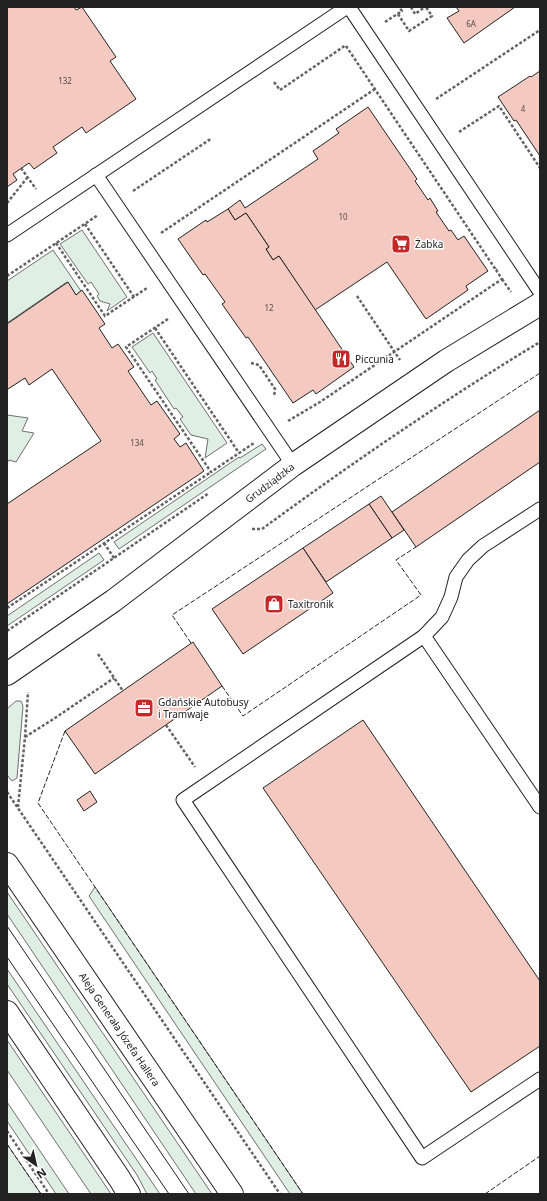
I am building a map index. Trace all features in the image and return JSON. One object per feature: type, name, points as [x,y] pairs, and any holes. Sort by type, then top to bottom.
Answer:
[{"type":"street","name":"Grudziądzka","points":[[7,674],[113,602],[293,465],[446,361],[540,304]]},
{"type":"street","name":"Aleja Generała Józefa Hallera","points":[[7,864],[232,1194]]},
{"type":"street","points":[[7,1012],[120,1178],[129,1194]]},
{"type":"lane","points":[[7,235],[348,7],[540,292]]},
{"type":"lane","points":[[96,175],[293,465]]},
{"type":"lane","points":[[540,509],[484,546],[468,560],[456,577],[451,597],[442,617],[424,636],[183,800],[422,1158],[540,1079]]},
{"type":"lane","points":[[424,636],[540,807]]},
{"type":"path","points":[[381,25],[402,11],[399,7]]},
{"type":"path","points":[[398,14],[409,31],[432,16],[426,7],[415,14],[411,7]]},
{"type":"path","points":[[398,124],[540,30]]},
{"type":"path","points":[[144,245],[375,89]]},
{"type":"path","points":[[441,144],[499,106],[540,168]]},
{"type":"path","points":[[21,168],[36,190]]},
{"type":"path","points":[[7,202],[27,178]]},
{"type":"path","points":[[84,224],[134,297]]},
{"type":"path","points":[[502,279],[511,293]]},
{"type":"path","points":[[357,296],[401,362]]},
{"type":"path","points":[[155,328],[239,453]]},
{"type":"path","points":[[246,529],[262,530],[387,441],[472,384],[540,342]]},
{"type":"path","points":[[7,608],[211,472]]},
{"type":"path","points":[[104,543],[114,558]]},
{"type":"path","points":[[98,654],[123,691]]},
{"type":"path","points":[[25,737],[114,678]]},
{"type":"path","points":[[18,807],[28,687],[23,691]]},
{"type":"path","points":[[166,725],[206,784]]},
{"type":"path","points":[[7,792],[280,1194]]},
{"type":"path","points":[[7,1131],[50,1194]]},
{"type":"green space","points":[[82,230],[127,297],[107,311],[110,304],[100,301],[97,296],[99,294],[91,282],[88,284],[60,244]]},
{"type":"green space","points":[[53,250],[81,291],[76,295],[67,282],[7,323],[7,281]]},
{"type":"green space","points":[[153,333],[227,443],[205,458],[208,439],[191,435],[180,419],[183,417],[176,408],[174,409],[155,380],[157,379],[152,371],[150,373],[132,347]]},
{"type":"green space","points":[[7,415],[28,418],[22,431],[34,433],[16,462],[9,460],[7,463]]},
{"type":"green space","points":[[262,444],[266,449],[119,549],[114,542],[239,457],[240,458]]},
{"type":"green space","points":[[99,553],[104,560],[7,626],[7,616]]},
{"type":"green space","points":[[16,701],[21,701],[23,706],[17,778],[12,781],[7,775],[7,709]]},
{"type":"green space","points":[[95,887],[303,1194],[290,1194],[89,896]]},
{"type":"green space","points":[[7,892],[212,1194],[196,1194],[7,914]]},
{"type":"green space","points":[[7,969],[160,1194],[147,1194],[137,1175],[7,984]]},
{"type":"green space","points":[[7,1040],[111,1194],[91,1194],[7,1070]]},
{"type":"green space","points":[[7,1102],[69,1194],[56,1194],[7,1121]]},
{"type":"green space","points":[[7,1144],[41,1194],[7,1194]]},
{"type":"building","points":[[7,7],[74,7],[76,10],[82,7],[116,57],[110,61],[136,99],[86,133],[82,127],[53,147],[57,153],[34,169],[29,163],[13,174],[17,180],[7,187]]},
{"type":"building","points":[[456,7],[515,7],[464,43],[447,18],[459,11]]},
{"type":"building","points":[[540,71],[540,156],[516,120],[514,121],[498,97]]},
{"type":"building","points":[[368,107],[417,179],[415,181],[428,200],[430,198],[438,211],[436,212],[449,231],[451,230],[458,240],[464,236],[488,271],[466,286],[468,290],[426,319],[387,262],[315,310],[279,256],[273,260],[266,249],[269,247],[246,213],[235,220],[228,209],[240,200],[245,208],[318,159],[313,151],[339,133],[336,129]]},
{"type":"building","points":[[228,209],[235,220],[246,213],[269,247],[266,249],[273,260],[279,256],[354,367],[316,394],[313,390],[293,403],[248,337],[246,338],[222,304],[225,302],[205,274],[203,275],[178,239],[206,220],[207,222]]},
{"type":"building","points":[[68,282],[76,295],[82,290],[105,324],[99,328],[112,348],[118,344],[134,367],[128,371],[151,405],[157,401],[180,434],[174,439],[180,447],[186,443],[204,471],[7,604],[7,504],[101,441],[52,369],[29,385],[25,378],[8,389],[7,388],[7,324]]},
{"type":"building","points":[[540,410],[540,462],[416,547],[392,512]]},
{"type":"building","points":[[381,496],[404,530],[392,538],[369,504]]},
{"type":"building","points":[[369,504],[392,538],[326,582],[303,548]]},
{"type":"building","points":[[303,548],[333,593],[243,654],[212,609]]},
{"type":"building","name":"Gdańskie Autobusy i Tramwaje","points":[[193,642],[222,686],[95,774],[65,731]]},
{"type":"building","points":[[363,720],[540,981],[540,1046],[471,1092],[263,788]]},
{"type":"building","points":[[90,791],[97,802],[84,811],[77,800]]},
{"type":"tram line","points":[[7,926],[189,1194]]},
{"type":"tram line","points":[[7,957],[169,1194]]},
{"type":"fence","points":[[191,643],[172,615],[540,373]]},
{"type":"fence","points":[[222,686],[243,716],[421,595],[396,560],[416,547]]},
{"type":"fence","points":[[65,731],[38,803],[303,1194]]},
{"type":"fence","points":[[7,1144],[41,1194]]},
{"type":"fence","points":[[485,1194],[540,1156]]},
{"type":"place","name":"Żabka","points":[[401,244]]},
{"type":"place","name":"Piccunia","points":[[341,359]]},
{"type":"place","name":"Taxitronik","points":[[274,604]]},
{"type":"place","name":"Gdańskie Autobusy i Tramwaje","points":[[144,708]]}]
